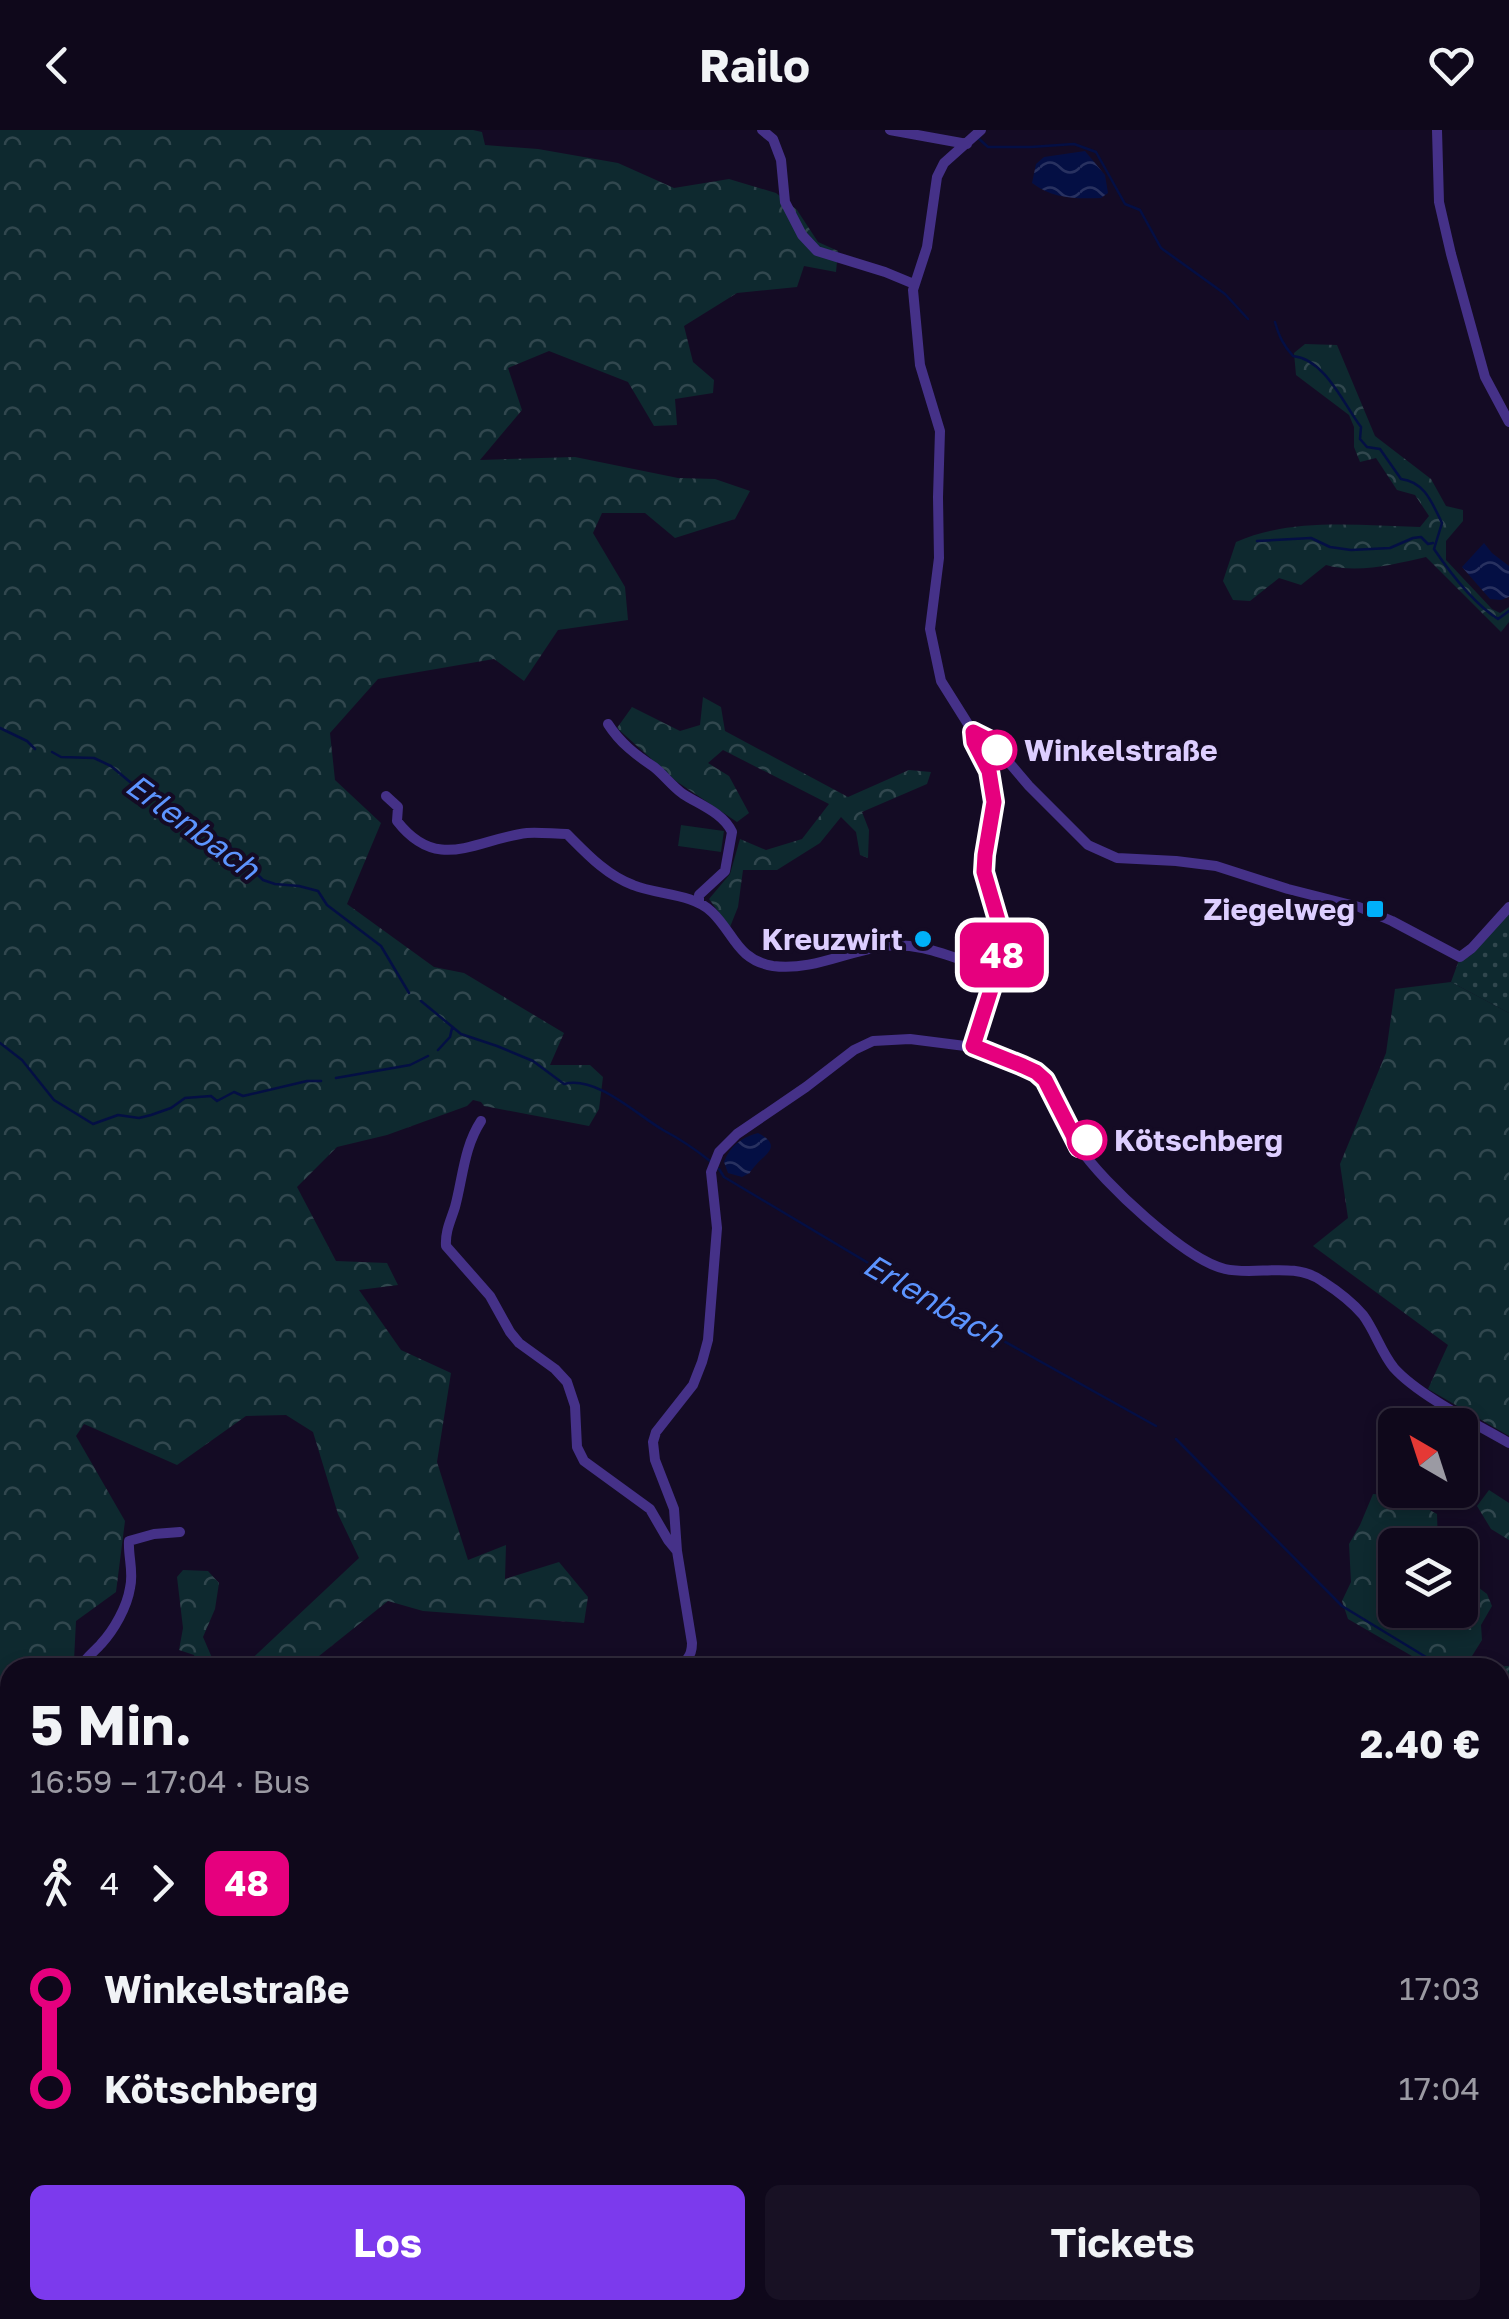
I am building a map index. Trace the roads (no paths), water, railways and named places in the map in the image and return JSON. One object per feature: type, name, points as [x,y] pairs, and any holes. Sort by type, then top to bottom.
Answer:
[{"type":"street","points":[[762,130],[773,139],[781,160],[785,202],[802,235],[817,252],[914,284]]},
{"type":"street","points":[[890,130],[968,144]]},
{"type":"street","points":[[973,1046],[1002,955],[1003,937],[984,872],[994,802],[989,771],[973,732],[941,682],[932,649],[930,620],[938,558],[940,431],[920,364],[914,284],[927,247],[937,177],[944,163],[982,130]]},
{"type":"street","points":[[1437,130],[1440,202],[1451,254],[1485,376],[1509,422]]},
{"type":"street","points":[[608,724],[629,749],[730,827],[725,871],[699,895],[699,903]]},
{"type":"street","points":[[973,732],[989,740],[1088,845],[1117,858],[1216,866],[1359,907],[1460,957],[1509,907]]},
{"type":"street","points":[[386,796],[398,807],[397,820],[403,828],[439,850],[456,851],[528,833],[567,834],[600,866],[631,885],[699,903],[744,953],[770,966],[794,966],[878,947],[902,946],[942,953],[997,972]]},
{"type":"street","points":[[688,1658],[692,1650],[674,1509],[654,1460],[653,1442],[663,1422],[692,1385],[708,1340],[717,1228],[710,1172],[719,1152],[737,1134],[866,1043],[910,1039],[973,1046],[1036,1072],[1045,1080],[1079,1147],[1096,1168],[1122,1196],[1194,1256],[1231,1271],[1302,1271],[1317,1277],[1362,1314],[1401,1375],[1509,1444]]},
{"type":"street","points":[[481,1121],[466,1150],[446,1246],[490,1296],[519,1343],[567,1382],[575,1406],[577,1448],[584,1462],[650,1510],[677,1552]]},
{"type":"street","points":[[89,1658],[124,1609],[132,1567],[129,1541],[180,1532]]},
{"type":"water","points":[[1085,151],[1105,175],[1108,193],[1101,198],[1056,195],[1032,183],[1036,164],[1044,157]]},
{"type":"water","points":[[1484,543],[1509,566],[1509,597],[1490,599],[1462,567]]},
{"type":"water","points":[[758,1133],[770,1142],[770,1150],[750,1173],[742,1177],[728,1173],[724,1162],[733,1147]]},
{"type":"waterway","points":[[978,138],[988,147],[1074,144],[1096,152],[1125,204],[1140,210],[1161,248],[1225,294],[1248,319]]},
{"type":"waterway","points":[[1275,322],[1293,356],[1315,365],[1333,384],[1361,427],[1360,439],[1367,447],[1380,449],[1401,479],[1416,484],[1427,495],[1442,523],[1434,549],[1455,578],[1498,619],[1509,611]]},
{"type":"waterway","points":[[1257,541],[1311,538],[1330,547],[1351,550],[1390,548],[1421,537],[1428,544],[1433,543]]},
{"type":"waterway","name":"Erlenbach","points":[[0,728],[35,749]]},
{"type":"waterway","name":"Erlenbach","points":[[52,752],[61,757],[94,758],[111,766],[228,845],[263,880],[318,891],[327,905],[381,946],[409,993]]},
{"type":"waterway","name":"Erlenbach","points":[[421,1001],[461,1034],[533,1061],[564,1084],[589,1085],[616,1098],[710,1161]]},
{"type":"waterway","points":[[438,1050],[450,1037],[452,1028]]},
{"type":"waterway","points":[[0,1043],[22,1060],[54,1100],[93,1124],[118,1115],[151,1115],[185,1098],[211,1096],[217,1101],[234,1092],[243,1096],[321,1081]]},
{"type":"waterway","points":[[336,1078],[410,1065],[428,1056]]},
{"type":"waterway","name":"Erlenbach","points":[[719,1169],[724,1177],[932,1301],[1156,1426]]},
{"type":"waterway","name":"Erlenbach","points":[[1176,1439],[1342,1606],[1428,1658]]},
{"type":"place","name":"Winkelstraße","points":[[997,750]]},
{"type":"place","name":"Ziegelweg","points":[[1375,909]]},
{"type":"place","name":"Kreuzwirt","points":[[923,939]]},
{"type":"place","name":"Kötschberg","points":[[1087,1140]]}]
